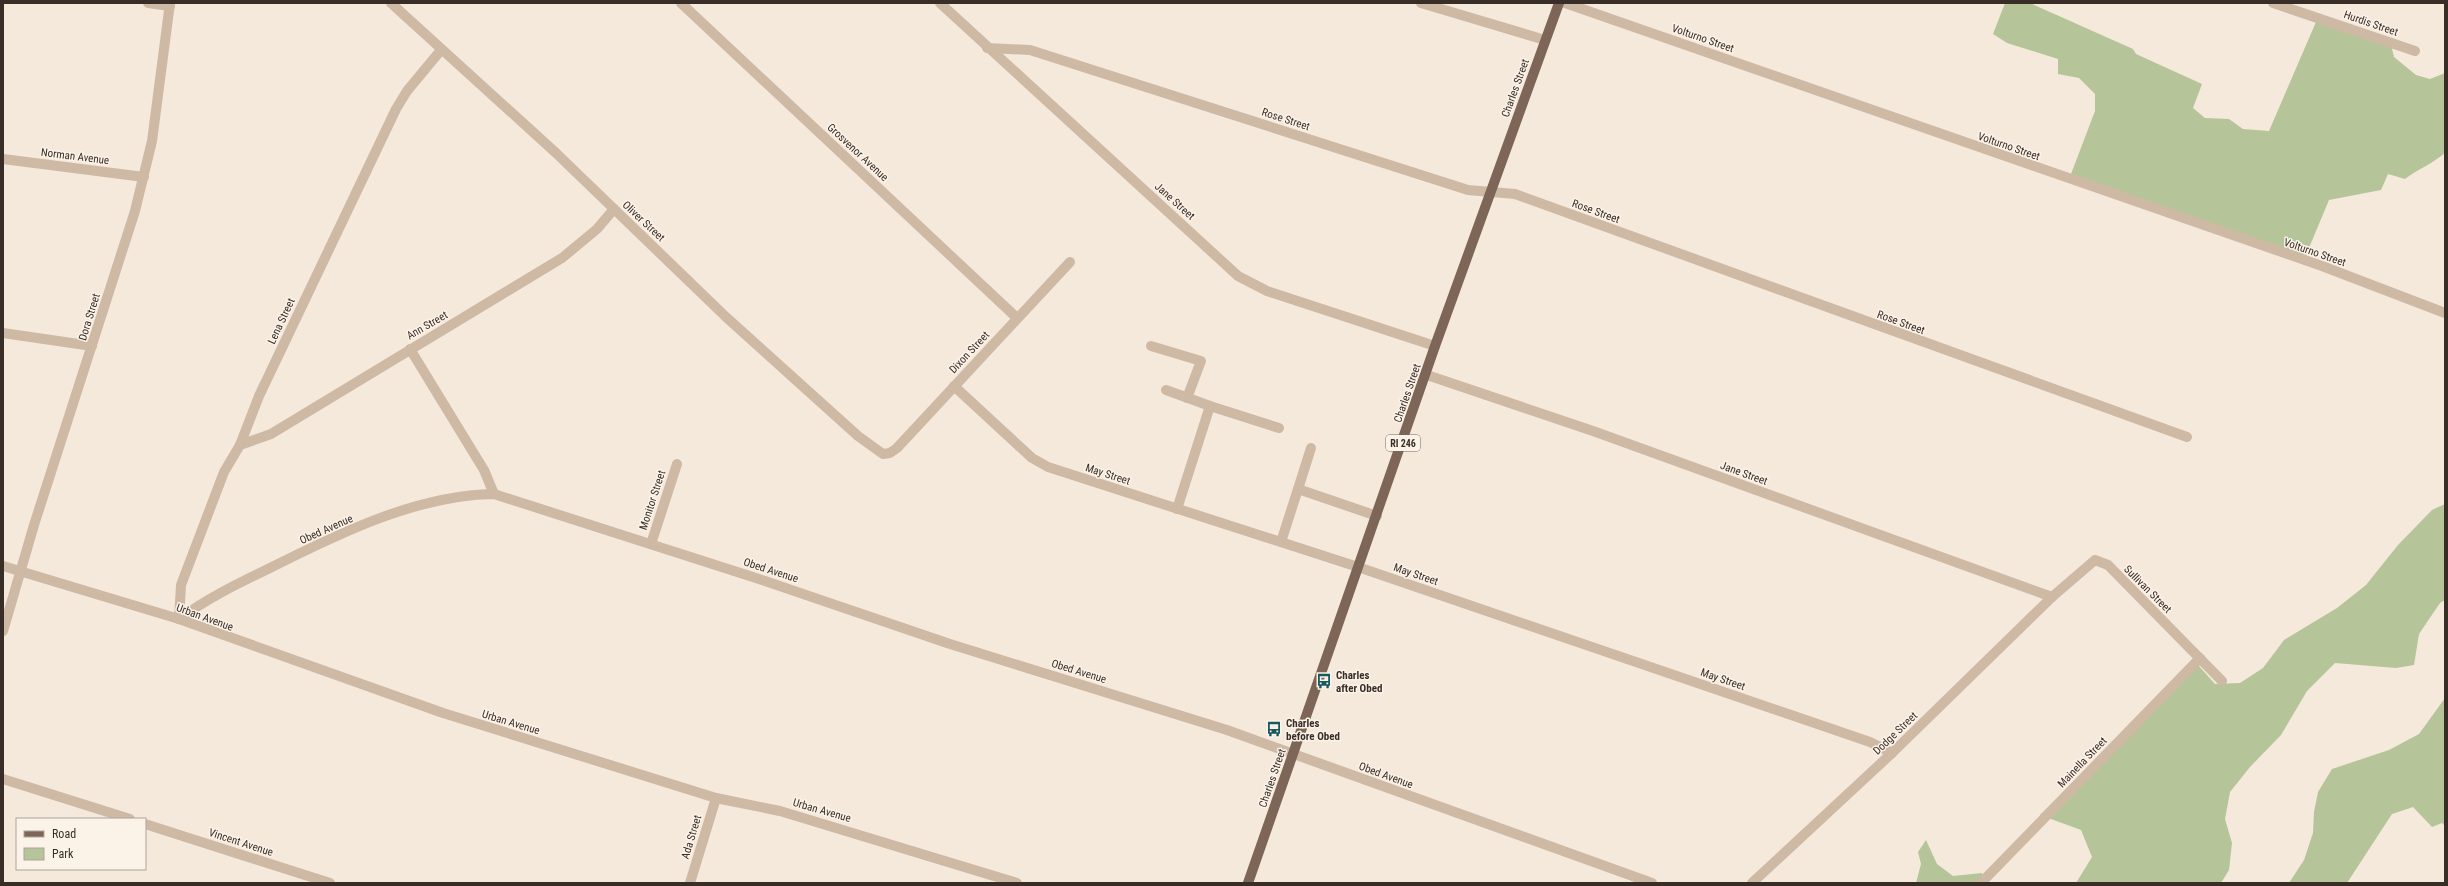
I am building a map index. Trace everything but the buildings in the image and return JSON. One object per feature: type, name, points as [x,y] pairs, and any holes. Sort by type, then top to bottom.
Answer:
[{"type":"main road","name":"Charles Street","points":[[1248,883],[1292,754],[1427,375],[1435,346],[1559,3]]},
{"type":"street","points":[[148,3],[170,4]]},
{"type":"street","name":"Oliver Street","points":[[392,3],[441,50],[556,153],[726,317],[858,436],[883,454]]},
{"type":"street","name":"Grosvenor Avenue","points":[[682,3],[1017,318]]},
{"type":"street","name":"Jane Street","points":[[940,3],[987,48],[1238,276],[1267,291],[1435,346]]},
{"type":"street","points":[[1421,3],[1545,40]]},
{"type":"street","name":"Volturno Street","points":[[1565,3],[2322,266],[2445,313]]},
{"type":"street","name":"Hurdis Street","points":[[2273,3],[2415,51]]},
{"type":"street","name":"Dora Street","points":[[3,631],[34,525],[92,346],[144,177],[152,141],[170,4]]},
{"type":"street","name":"Rose Street","points":[[987,48],[1030,50],[1468,190],[1515,194],[2187,437]]},
{"type":"street","name":"Lena Street","points":[[179,619],[181,585],[224,472],[240,445],[269,375],[396,109],[407,91],[441,50]]},
{"type":"street","name":"Norman Avenue","points":[[3,159],[144,177]]},
{"type":"street","name":"Ann Street","points":[[240,445],[272,434],[562,258],[597,229],[614,209]]},
{"type":"street","name":"Dixon Street","points":[[883,454],[890,453],[897,448],[1070,262]]},
{"type":"street","points":[[3,333],[92,346]]},
{"type":"street","points":[[1151,346],[1201,361],[1187,398]]},
{"type":"street","points":[[410,349],[484,470],[494,494]]},
{"type":"street","name":"Jane Street","points":[[1427,375],[1593,431],[2052,597]]},
{"type":"street","name":"May Street","points":[[954,386],[1039,463],[1358,567],[1870,742],[1892,753]]},
{"type":"street","points":[[1166,390],[1279,428]]},
{"type":"street","points":[[1177,509],[1210,406]]},
{"type":"street","points":[[1281,542],[1311,448]]},
{"type":"street","name":"Monitor Street","points":[[650,544],[677,464]]},
{"type":"street","points":[[1298,489],[1377,516]]},
{"type":"street","name":"Obed Avenue","points":[[179,619],[205,600],[312,547],[367,524],[436,501],[472,494],[494,494],[650,544],[950,644],[1227,730],[1652,883]]},
{"type":"street","name":"Sullivan Street","points":[[2052,597],[2086,566],[2095,560],[2102,561],[2222,681]]},
{"type":"street","name":"Urban Avenue","points":[[3,566],[179,619],[443,713],[716,798],[780,811],[864,835],[1017,883]]},
{"type":"street","name":"Dodge Street","points":[[1752,883],[1892,753],[2052,597]]},
{"type":"street","name":"Mainella Street","points":[[1981,883],[2200,658]]},
{"type":"street","points":[[3,778],[127,818]]},
{"type":"street","name":"Ada Street","points":[[690,883],[716,798]]},
{"type":"street","name":"Vincent Avenue","points":[[146,824],[330,883]]},
{"type":"green space","points":[[2005,3],[2030,3],[2133,49],[2136,54],[2202,84],[2193,108],[2205,118],[2229,119],[2243,129],[2269,131],[2319,15],[2390,41],[2394,57],[2416,75],[2430,79],[2445,73],[2445,153],[2405,179],[2388,174],[2381,190],[2329,200],[2306,255],[2297,254],[2071,174],[2095,111],[2095,94],[2079,78],[2058,74],[2058,59],[2007,43],[1993,34]]},
{"type":"green space","points":[[2445,504],[2445,600],[2440,603],[2419,634],[2414,665],[2396,668],[2335,663],[2307,691],[2281,735],[2250,767],[2230,792],[2225,819],[2232,843],[2229,870],[2221,883],[2076,883],[2092,857],[2081,830],[2040,815],[2190,668],[2198,665],[2215,684],[2240,683],[2263,668],[2284,640],[2337,608],[2366,585],[2398,545],[2432,510]]},
{"type":"green space","points":[[2445,698],[2445,826],[2442,823],[2432,827],[2413,807],[2392,814],[2347,883],[2289,883],[2304,860],[2313,833],[2314,812],[2318,792],[2332,769],[2389,750],[2419,734]]},
{"type":"green space","points":[[1926,840],[1937,864],[1953,876],[1982,873],[1984,883],[1916,883],[1921,864],[1918,852]]},
{"type":"place","name":"Charles after Obed","points":[[1324,681]]},
{"type":"place","name":"Charles before Obed","points":[[1274,729]]}]
